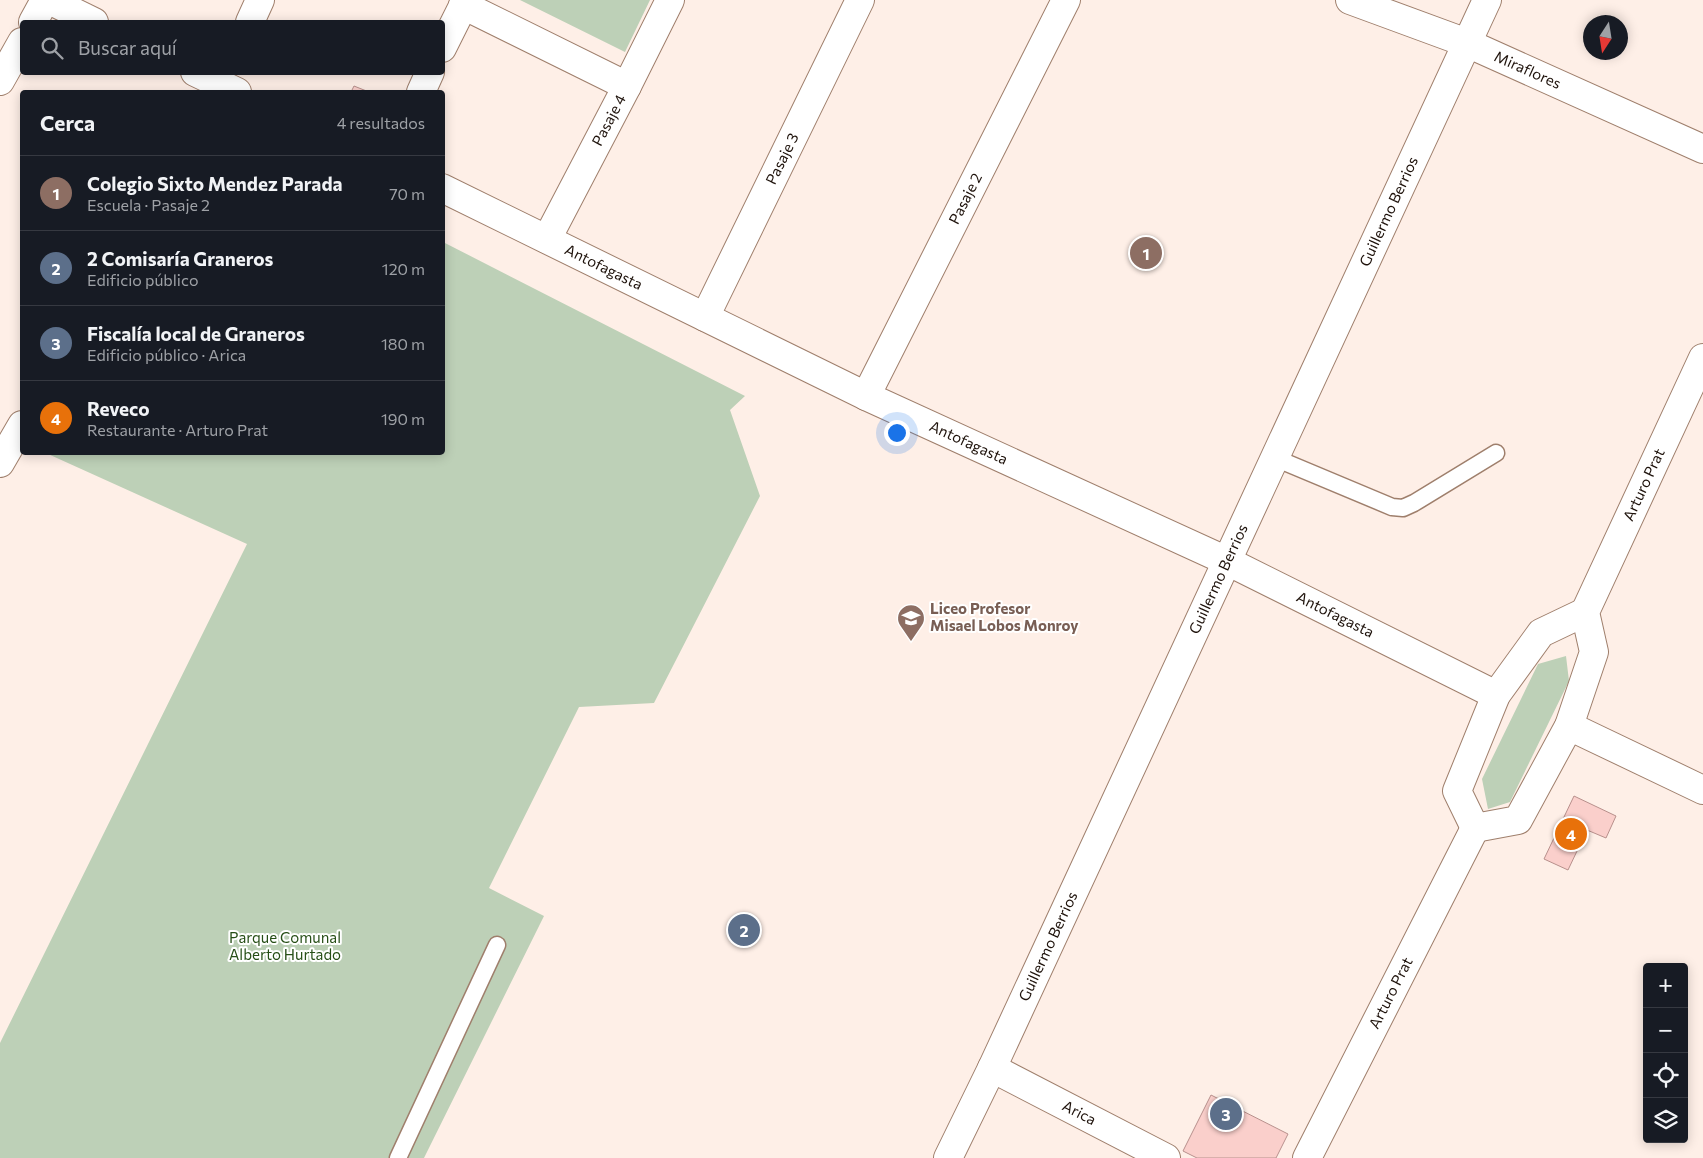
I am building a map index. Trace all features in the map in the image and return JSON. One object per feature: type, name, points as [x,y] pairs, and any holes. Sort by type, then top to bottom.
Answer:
[{"type":"street","points":[[251,20],[260,0]]},
{"type":"street","name":"Pasaje 4","points":[[547,239],[670,0]]},
{"type":"street","name":"Pasaje 3","points":[[705,317],[860,0]]},
{"type":"street","name":"Pasaje 2","points":[[866,396],[1066,0]]},
{"type":"street","name":"Miraflores","points":[[1350,0],[1467,42],[1703,148]]},
{"type":"street","name":"Guillermo Berrios","points":[[948,1158],[992,1068],[1487,0]]},
{"type":"street","points":[[35,20],[57,2],[90,20]]},
{"type":"street","points":[[445,42],[464,2],[627,86]]},
{"type":"street","points":[[0,81],[20,46]]},
{"type":"street","points":[[201,75],[224,86]]},
{"type":"street","points":[[422,90],[429,75]]},
{"type":"street","name":"Antofagasta","points":[[445,189],[866,396],[1227,561],[1496,695]]},
{"type":"street","name":"Arturo Prat","points":[[1585,612],[1703,358]]},
{"type":"street","points":[[1,461],[20,428]]},
{"type":"street","points":[[1585,612],[1594,652],[1569,726],[1518,820],[1475,828],[1458,790],[1496,695],[1541,633],[1585,612]]},
{"type":"street","points":[[1569,726],[1703,790]]},
{"type":"street","name":"Arturo Prat","points":[[1307,1158],[1475,828]]},
{"type":"street","name":"Arica","points":[[992,1068],[1166,1158]]},
{"type":"lane","points":[[1275,458],[1392,507],[1403,508],[1496,452]]},
{"type":"lane","points":[[398,1158],[497,946]]},
{"type":"green space","points":[[520,0],[650,0],[625,52]]},
{"type":"green space","name":"Parque Comunal Alberto Hurtado","points":[[445,243],[745,396],[730,410],[760,496],[654,703],[579,707],[489,888],[544,916],[424,1158],[0,1158],[0,1043],[247,544],[50,455],[445,455]]},
{"type":"green space","points":[[1566,656],[1569,681],[1510,802],[1488,809],[1482,779],[1538,664]]},
{"type":"building","points":[[354,86],[364,90],[352,90]]},
{"type":"building","points":[[1574,796],[1616,816],[1606,838],[1587,830],[1568,870],[1544,859]]},
{"type":"building","points":[[1211,1095],[1288,1134],[1276,1158],[1197,1158],[1183,1151]]},
{"type":"place","name":"Colegio Sixto Mendez Parada","points":[[1146,253]]},
{"type":"place","name":"Liceo Profesor Misael Lobos Monroy","points":[[911,642]]},
{"type":"place","name":"Reveco","points":[[1571,834]]},
{"type":"place","name":"2 Comisaría Graneros","points":[[744,930]]},
{"type":"place","name":"Fiscalía local de Graneros","points":[[1226,1114]]}]
